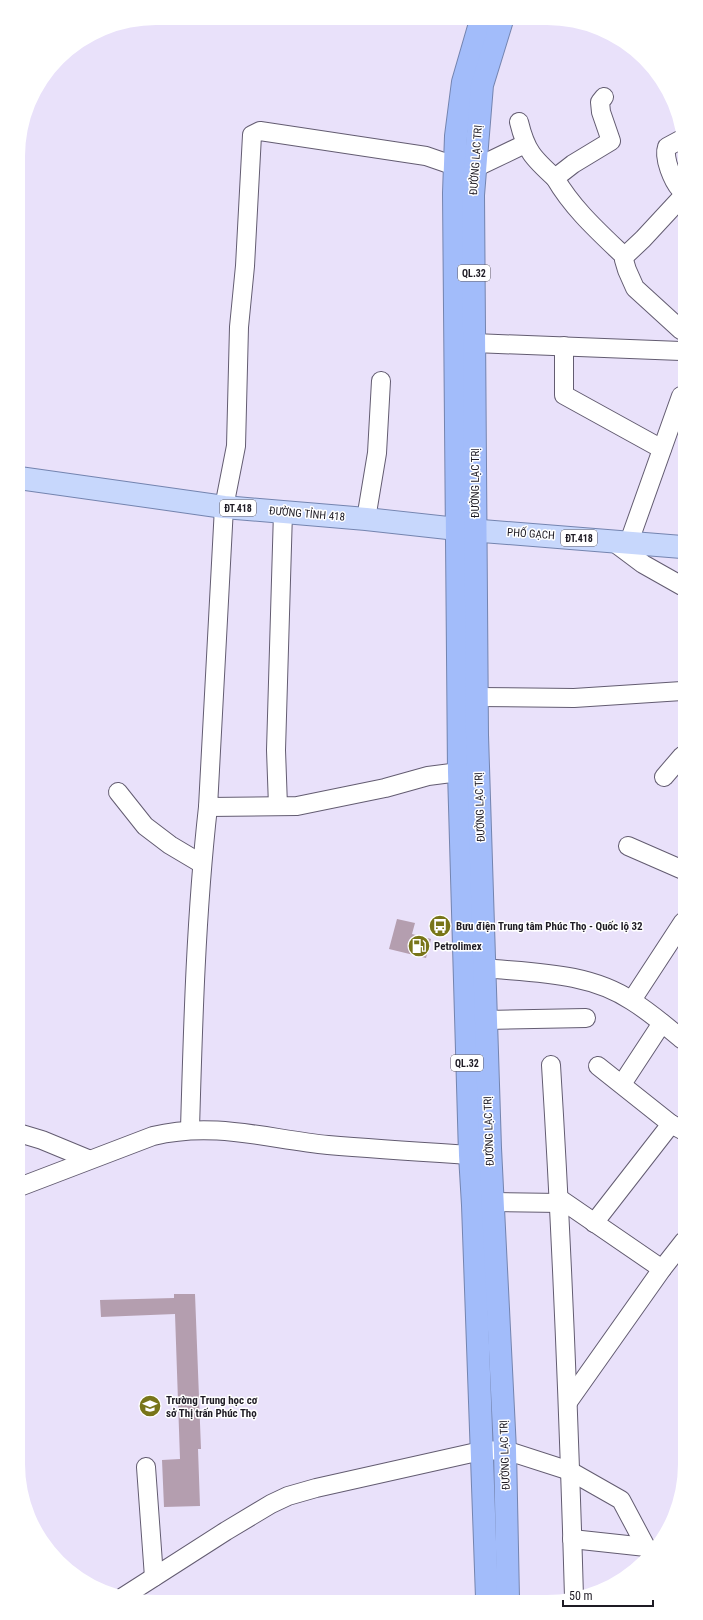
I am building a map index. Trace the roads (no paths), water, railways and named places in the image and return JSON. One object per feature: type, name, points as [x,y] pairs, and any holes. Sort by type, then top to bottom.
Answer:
[{"type":"highway","name":"ĐƯỜNG LẠC TRỊ","points":[[480,25],[463,82],[456,136],[473,195],[474,343],[458,772],[470,1155],[487,1595]]},
{"type":"highway","name":"ĐƯỜNG LẠC TRỊ","points":[[500,25],[482,85],[465,167],[466,529],[478,697],[484,968],[492,1202],[505,1450],[508,1595]]},
{"type":"main road","name":"ĐƯỜNG TỈNH 418","points":[[25,479],[224,507],[466,529]]},
{"type":"main road","name":"PHỐ GẠCH","points":[[466,529],[678,547]]},
{"type":"street","points":[[555,178],[573,164],[611,141],[600,102],[604,97]]},
{"type":"street","points":[[519,122],[525,144],[538,162],[555,178],[563,192],[580,213],[625,257],[627,270],[636,288],[678,327]]},
{"type":"street","points":[[190,1129],[195,978],[202,864],[208,807],[224,507],[236,446],[239,327],[245,266],[252,135],[260,131],[426,156],[465,167],[525,144]]},
{"type":"street","points":[[677,142],[667,147],[665,152],[671,174],[678,186]]},
{"type":"street","points":[[625,257],[678,200]]},
{"type":"street","points":[[474,343],[678,351]]},
{"type":"street","points":[[564,346],[564,395],[662,449]]},
{"type":"street","points":[[366,519],[377,453],[381,381]]},
{"type":"street","points":[[678,404],[662,449],[620,541],[648,568],[678,584]]},
{"type":"street","points":[[278,806],[276,750],[283,512]]},
{"type":"street","points":[[478,697],[574,698],[678,691]]},
{"type":"street","points":[[664,776],[678,760]]},
{"type":"street","points":[[208,807],[296,806],[386,788],[428,776],[458,772]]},
{"type":"street","points":[[118,792],[145,826],[170,846],[202,864]]},
{"type":"street","points":[[628,846],[678,868]]},
{"type":"street","points":[[632,1000],[678,930]]},
{"type":"street","points":[[484,968],[583,979],[608,988],[632,1000],[678,1036]]},
{"type":"street","points":[[486,1020],[586,1018]]},
{"type":"street","points":[[622,1084],[662,1023]]},
{"type":"street","points":[[552,1065],[560,1201],[574,1592]]},
{"type":"street","points":[[594,1223],[677,1127],[598,1066]]},
{"type":"street","points":[[25,1185],[88,1159],[153,1136],[190,1129],[263,1134],[327,1144],[470,1155]]},
{"type":"street","points":[[25,1135],[42,1140],[88,1159]]},
{"type":"street","points":[[492,1202],[560,1201],[662,1269]]},
{"type":"street","points":[[568,1402],[678,1249]]},
{"type":"street","points":[[131,1592],[258,1512],[288,1496],[316,1488],[482,1451],[505,1450],[570,1471],[621,1500],[649,1547]]},
{"type":"street","points":[[146,1467],[154,1578]]},
{"type":"street","points":[[572,1539],[647,1549]]},
{"type":"place","name":"Bưu điện Trung tâm Phúc Thọ - Quốc lộ 32","points":[[440,926]]},
{"type":"place","name":"Petrolimex","points":[[419,946]]},
{"type":"place","name":"Trường Trung học cơ sở Thị trấn Phúc Thọ","points":[[150,1406]]}]
